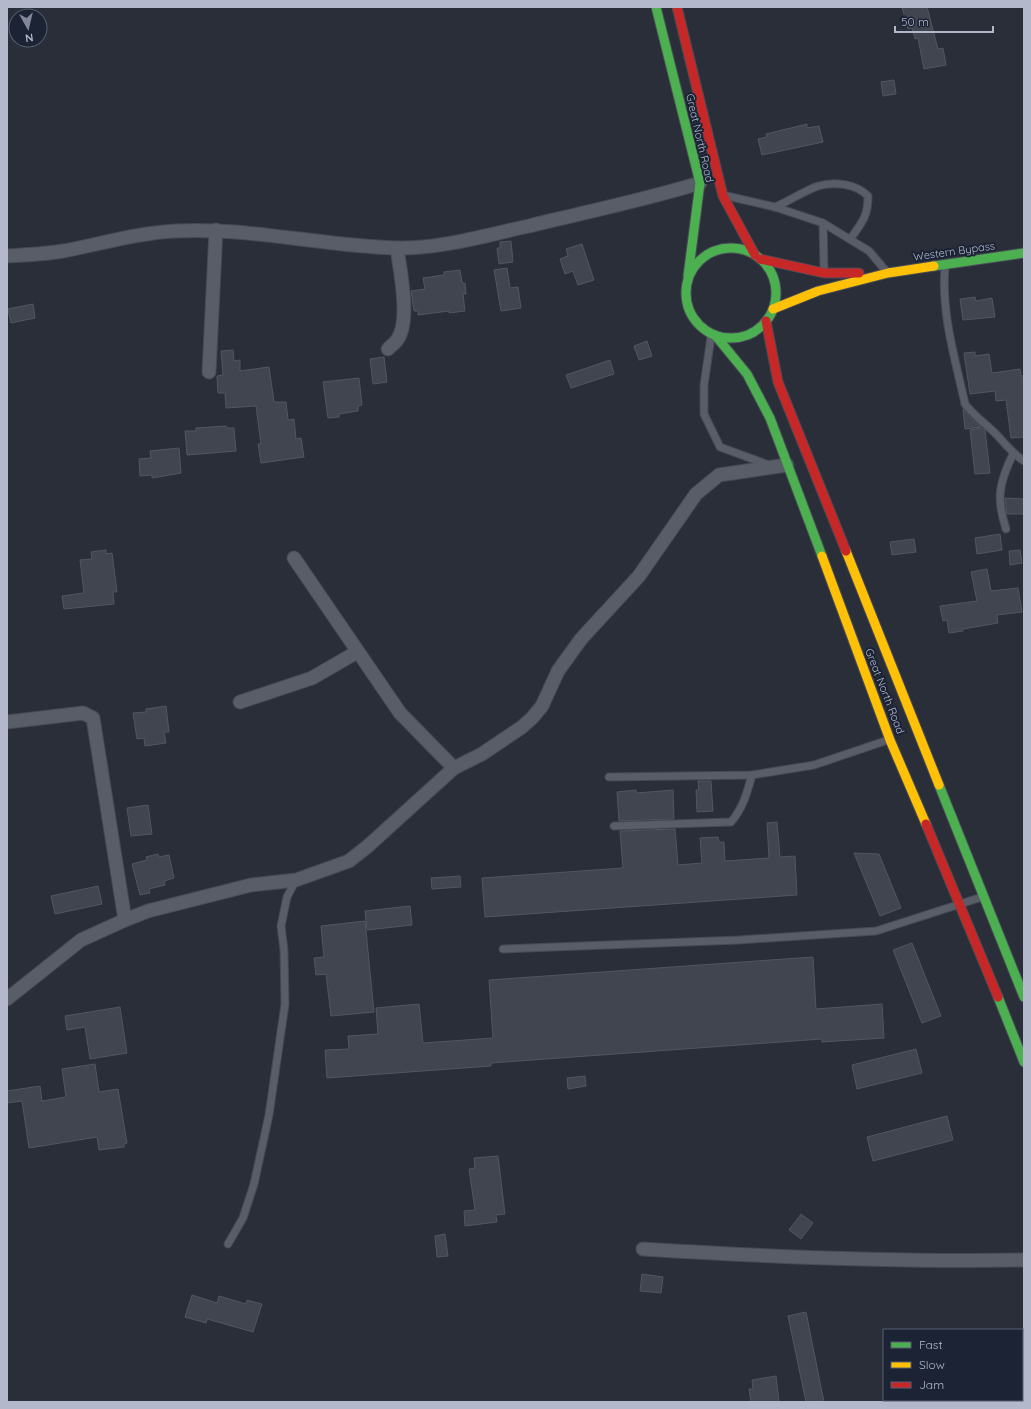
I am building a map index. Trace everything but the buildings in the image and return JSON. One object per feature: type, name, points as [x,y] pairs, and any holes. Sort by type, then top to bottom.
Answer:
[{"type":"main road","name":"Great North Road","points":[[656,7],[700,183],[688,277]]},
{"type":"main road","name":"Great North Road","points":[[677,7],[720,178],[723,196],[757,257]]},
{"type":"main road","points":[[740,249],[757,257],[770,271],[775,286],[773,309],[766,321],[756,330],[743,336],[729,338],[713,335],[697,323],[688,307],[685,295],[688,277],[702,258],[716,250],[740,249]]},
{"type":"main road","name":"Western Bypass","points":[[773,309],[818,291],[888,273],[1024,253]]},
{"type":"main road","name":"Western Bypass","points":[[757,257],[824,272],[888,273]]},
{"type":"main road","name":"Great North Road","points":[[766,321],[778,382],[1023,992]]},
{"type":"main road","name":"Great North Road","points":[[713,335],[747,374],[770,418],[890,740],[961,905],[1024,1062]]},
{"type":"street","points":[[7,256],[62,251],[146,234],[216,230],[254,233],[342,245],[397,248],[442,243],[498,233],[653,197],[700,183]]},
{"type":"street","points":[[209,372],[216,230]]},
{"type":"street","points":[[388,349],[398,340],[403,323],[404,305],[397,248]]},
{"type":"street","points":[[7,999],[81,940],[148,911],[251,885],[296,880],[348,861],[368,846],[454,768],[482,754],[522,727],[532,718],[542,706],[558,671],[581,639],[639,576],[696,494],[719,475],[787,465]]},
{"type":"street","points":[[294,558],[400,713],[454,768]]},
{"type":"street","points":[[240,702],[312,678],[357,652]]},
{"type":"street","points":[[7,722],[83,713],[93,718],[126,920]]},
{"type":"street","points":[[643,1249],[768,1256],[933,1261],[1024,1260]]},
{"type":"lane","points":[[775,208],[818,186],[846,184],[861,188],[868,196],[868,210],[864,221],[851,238]]},
{"type":"lane","points":[[723,196],[775,208],[823,222],[851,238],[869,251],[888,273]]},
{"type":"lane","points":[[823,222],[824,272]]},
{"type":"lane","points":[[946,264],[944,284],[945,315],[966,404],[972,413],[996,435],[1013,454],[1024,461]]},
{"type":"lane","points":[[713,335],[704,385],[704,414],[720,448],[773,467]]},
{"type":"lane","points":[[1006,529],[1002,517],[1000,489],[1013,454]]},
{"type":"lane","points":[[609,777],[752,775],[814,765],[890,740]]},
{"type":"lane","points":[[614,826],[731,822],[739,814],[752,775]]},
{"type":"lane","points":[[228,1244],[243,1218],[254,1184],[268,1116],[286,1004],[284,950],[281,926],[286,897],[296,880]]},
{"type":"lane","points":[[503,949],[739,940],[876,931],[961,905],[984,896]]},
{"type":"traffic: fast","points":[[656,7],[700,183],[688,276]]},
{"type":"traffic: fast","points":[[731,248],[748,251],[763,261],[773,276],[776,293],[773,310],[763,325],[748,335],[731,338],[714,335],[699,325],[689,310],[686,293],[689,276],[699,261],[714,251],[731,248]]},
{"type":"traffic: fast","points":[[934,266],[1024,253]]},
{"type":"traffic: fast","points":[[715,335],[747,374],[770,418],[822,556]]},
{"type":"traffic: fast","points":[[939,785],[1024,997]]},
{"type":"traffic: fast","points":[[998,997],[1024,1062]]},
{"type":"traffic: slow","points":[[773,309],[818,291],[888,273],[934,266]]},
{"type":"traffic: slow","points":[[846,551],[939,785]]},
{"type":"traffic: slow","points":[[822,556],[890,740],[926,824]]},
{"type":"traffic: jam","points":[[677,7],[723,196],[755,255]]},
{"type":"traffic: jam","points":[[760,259],[824,273],[859,273]]},
{"type":"traffic: jam","points":[[766,321],[778,382],[846,551]]},
{"type":"traffic: jam","points":[[926,824],[998,997]]}]
